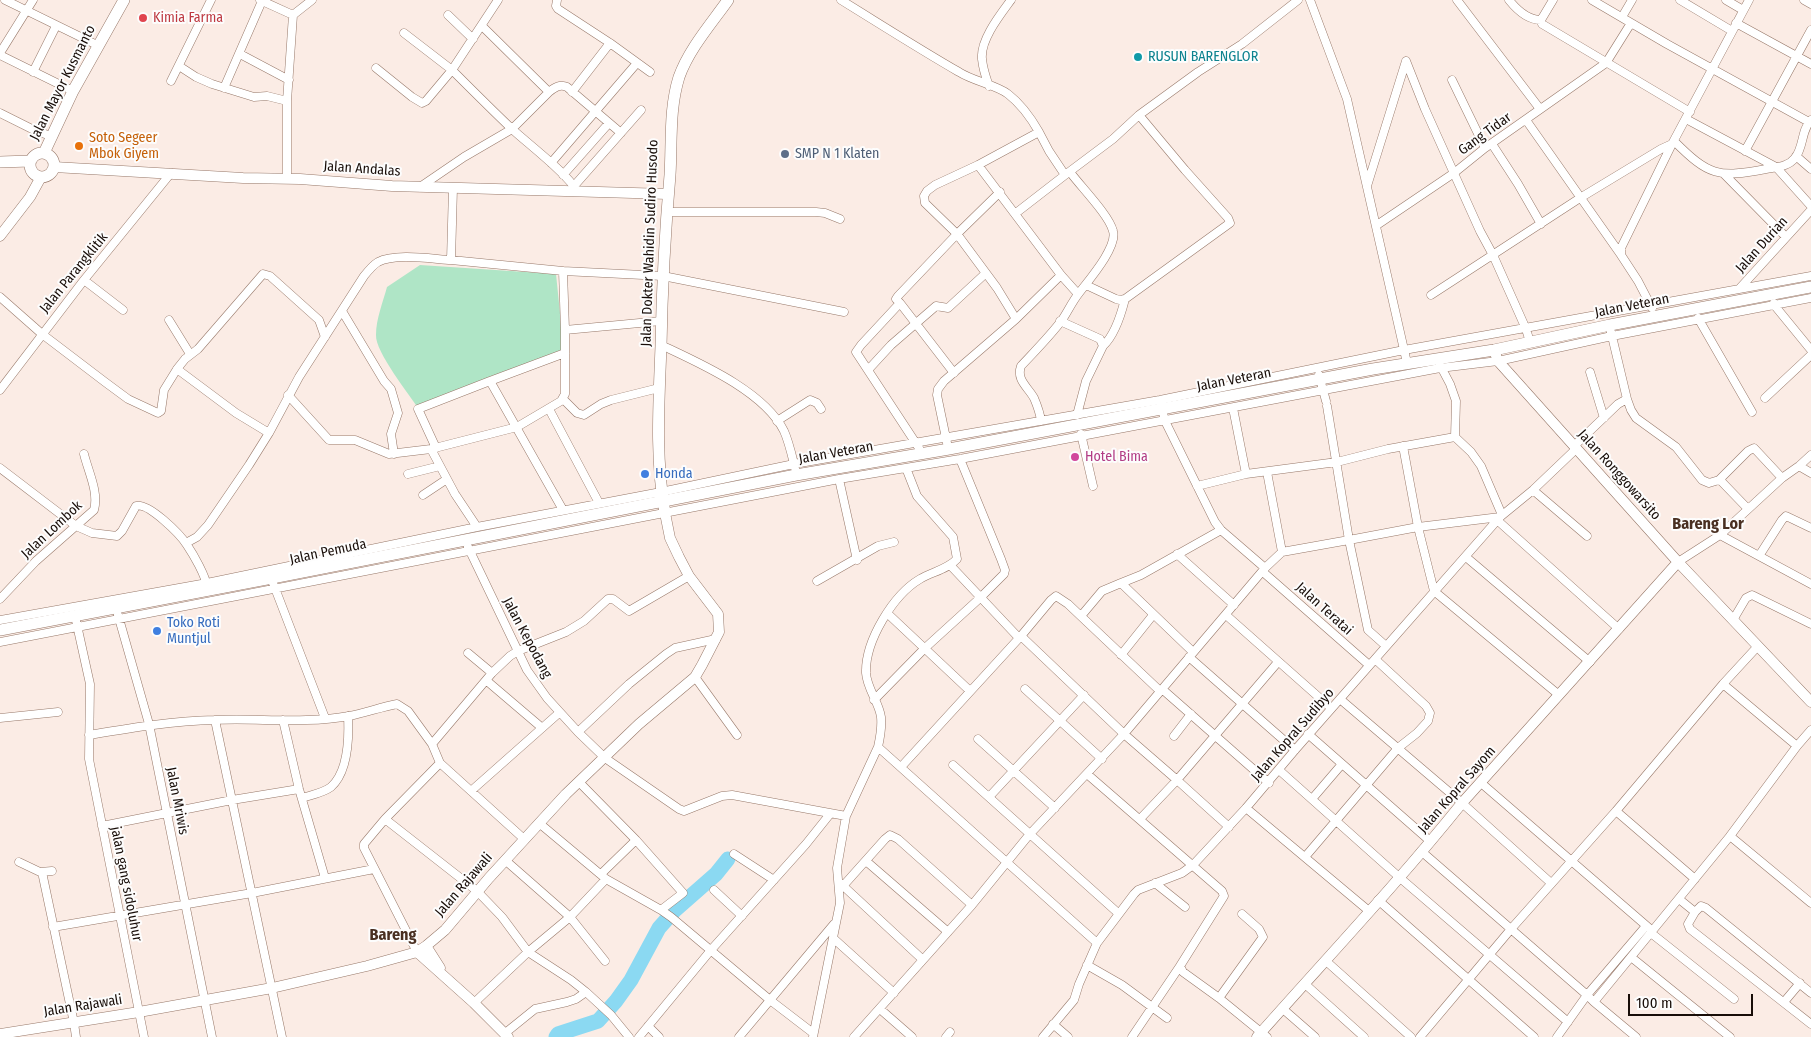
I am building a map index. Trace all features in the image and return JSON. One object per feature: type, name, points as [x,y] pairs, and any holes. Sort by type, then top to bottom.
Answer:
[{"type":"main road","name":"Jalan Mayor Kusmanto","points":[[44,152],[73,91],[124,0]]},
{"type":"main road","name":"Jalan Dokter Wahidin Sudiro Husodo","points":[[663,502],[659,388],[663,276],[671,156],[671,113],[679,78],[690,54],[728,0]]},
{"type":"main road","points":[[44,152],[51,156],[54,167],[48,176],[41,177],[31,172],[30,161],[35,154],[44,152]]},
{"type":"main road","points":[[0,162],[30,161]]},
{"type":"main road","name":"Jalan Veteran","points":[[663,502],[795,469],[860,464],[948,443],[1078,420],[1162,410],[1319,374],[1407,363],[1439,364],[1496,356],[1530,342],[1611,331],[1653,311],[1694,309],[1743,300],[1774,300],[1811,287]]},
{"type":"main road","name":"Jalan Pemuda","points":[[0,630],[45,617],[117,614],[207,586],[273,583],[350,562],[468,545],[663,502]]},
{"type":"street","points":[[5,0],[99,46]]},
{"type":"street","points":[[33,0],[0,54],[73,91]]},
{"type":"street","points":[[170,81],[211,0]]},
{"type":"street","points":[[224,88],[240,54],[261,0],[293,15]]},
{"type":"street","points":[[287,179],[287,101],[293,15],[312,0]]},
{"type":"street","points":[[376,68],[412,97],[422,103],[426,102],[452,70],[498,0]]},
{"type":"street","points":[[556,0],[558,9],[650,72]]},
{"type":"street","points":[[841,0],[961,74],[1002,90],[1015,100],[1031,118],[1049,151],[1100,209],[1112,227],[1114,233],[1112,241],[1097,271],[1078,294],[1060,321],[1021,366],[1021,379],[1034,399],[1042,421]]},
{"type":"street","points":[[989,86],[983,68],[983,50],[998,17],[1011,0]]},
{"type":"street","points":[[1016,214],[1068,174],[1138,115],[1198,72],[1242,44],[1298,0]]},
{"type":"street","points":[[1310,0],[1342,81],[1377,225],[1407,363]]},
{"type":"street","points":[[1457,0],[1540,109]]},
{"type":"street","points":[[1509,0],[1523,14],[1533,19],[1541,20]]},
{"type":"street","points":[[1541,20],[1553,0]]},
{"type":"street","points":[[1592,0],[1810,121],[1796,156],[1787,164],[1737,175],[1724,174],[1701,166],[1673,142]]},
{"type":"street","points":[[1622,17],[1632,0]]},
{"type":"street","points":[[1680,0],[1732,30]]},
{"type":"street","points":[[1726,0],[1743,10]]},
{"type":"street","points":[[1621,254],[1621,248],[1627,234],[1673,142],[1749,0]]},
{"type":"street","points":[[1804,0],[1811,4]]},
{"type":"street","points":[[448,15],[473,39]]},
{"type":"street","points":[[1541,20],[1542,24],[1745,151],[1776,167],[1811,206]]},
{"type":"street","points":[[1736,22],[1811,64]]},
{"type":"street","points":[[1606,63],[1631,23]]},
{"type":"street","points":[[33,72],[56,26]]},
{"type":"street","points":[[482,26],[549,92]]},
{"type":"street","points":[[1745,151],[1811,30]]},
{"type":"street","points":[[404,33],[452,70],[575,188],[640,110]]},
{"type":"street","points":[[572,92],[610,43]]},
{"type":"street","points":[[240,54],[289,80]]},
{"type":"street","points":[[1367,186],[1406,61],[1425,109],[1493,255],[1530,342]]},
{"type":"street","points":[[551,163],[637,63]]},
{"type":"street","name":"Gang Tidar","points":[[1377,225],[1454,173],[1488,146],[1606,63]]},
{"type":"street","points":[[179,66],[196,78],[224,88],[254,97],[267,96],[287,101]]},
{"type":"street","points":[[1452,80],[1488,146],[1518,184],[1541,224]]},
{"type":"street","points":[[420,187],[512,129],[549,92],[562,85],[596,110],[621,133]]},
{"type":"street","points":[[0,112],[36,131],[50,136]]},
{"type":"street","points":[[1086,285],[1116,299],[1125,298],[1230,222],[1138,115]]},
{"type":"street","points":[[1526,120],[1621,254],[1638,281],[1653,311]]},
{"type":"street","points":[[563,175],[609,123]]},
{"type":"street","points":[[1016,319],[958,234],[925,203],[924,196],[927,191],[946,179],[978,165],[1039,132]]},
{"type":"street","points":[[1431,295],[1580,198],[1673,142]]},
{"type":"street","points":[[1796,156],[1811,169]]},
{"type":"street","points":[[978,165],[1061,276],[1078,294]]},
{"type":"street","name":"Jalan Andalas","points":[[54,167],[300,179],[348,184],[453,188],[575,188],[668,194]]},
{"type":"street","name":"Jalan Parangklitik","points":[[0,390],[84,280],[171,174]]},
{"type":"street","points":[[1724,174],[1786,237]]},
{"type":"street","points":[[0,236],[30,197],[41,177]]},
{"type":"street","points":[[451,260],[453,188]]},
{"type":"street","points":[[954,373],[896,299],[1000,192]]},
{"type":"street","name":"Jalan Durian","points":[[1743,300],[1740,288],[1811,210]]},
{"type":"street","points":[[667,212],[816,212],[840,219]]},
{"type":"street","points":[[186,543],[197,537],[208,525],[269,433],[288,396],[334,321],[364,276],[376,263],[385,259],[451,260],[563,271],[663,276],[844,312]]},
{"type":"street","points":[[288,396],[329,440],[355,440],[389,454],[434,448],[517,427],[549,409],[562,399],[565,394],[563,271]]},
{"type":"street","points":[[0,297],[42,334],[128,399],[158,413],[161,411],[164,390],[177,369],[190,354],[198,349],[263,274],[267,273],[319,320],[325,337]]},
{"type":"street","points":[[868,370],[892,345],[936,306],[948,308],[986,273]]},
{"type":"street","points":[[1061,276],[1016,319],[954,373],[938,389],[938,395],[948,443],[1042,421],[1078,420]]},
{"type":"street","points":[[1386,646],[1368,630],[1349,540],[1337,462],[1319,374],[1404,350],[1526,329],[1653,311],[1740,288],[1811,276]]},
{"type":"street","points":[[84,280],[123,310]]},
{"type":"street","points":[[1093,486],[1078,420],[1086,381],[1103,346],[1110,340],[1125,298]]},
{"type":"street","points":[[1496,356],[1611,331],[1700,320],[1774,300],[1811,298]]},
{"type":"street","points":[[1774,300],[1811,350]]},
{"type":"street","points":[[661,345],[706,366],[755,397],[777,421],[784,432],[795,469],[852,454],[919,449],[856,352],[900,303]]},
{"type":"street","points":[[1694,309],[1752,412]]},
{"type":"street","points":[[342,310],[384,381],[391,389],[398,413],[391,434],[394,454]]},
{"type":"street","points":[[168,320],[190,354]]},
{"type":"street","points":[[319,320],[334,321]]},
{"type":"street","points":[[565,330],[661,321]]},
{"type":"street","points":[[1060,321],[1097,337],[1103,346]]},
{"type":"street","points":[[1611,331],[1631,410],[1636,418],[1676,447],[1702,480],[1709,483],[1719,480],[1748,450],[1754,448],[1782,478]]},
{"type":"street","points":[[477,527],[440,466],[418,409],[565,353]]},
{"type":"street","points":[[1765,398],[1811,355]]},
{"type":"street","name":"Jalan Ronggowarsito","points":[[1496,356],[1678,562],[1811,702]]},
{"type":"street","points":[[0,620],[45,617],[207,586],[477,527],[599,503],[663,502],[906,468],[1081,436],[1162,410],[1234,408],[1323,392],[1439,364],[1450,384],[1456,401],[1454,437]]},
{"type":"street","points":[[177,369],[236,413],[269,433]]},
{"type":"street","points":[[1590,372],[1604,418]]},
{"type":"street","points":[[490,381],[563,510]]},
{"type":"street","points":[[562,399],[577,413],[584,415],[611,400],[659,388]]},
{"type":"street","name":"Jalan Kopral Sudibyo","points":[[1043,1037],[1074,1000],[1097,942],[1134,894],[1193,865],[1269,783],[1294,750],[1500,518],[1533,490],[1618,404],[1627,399]]},
{"type":"street","points":[[777,421],[810,400],[817,403],[821,409]]},
{"type":"street","points":[[1234,408],[1246,474]]},
{"type":"street","points":[[549,409],[599,503]]},
{"type":"street","points":[[1081,616],[1102,591],[1122,583],[1221,530],[1197,486],[1162,410]]},
{"type":"street","points":[[1197,486],[1246,474],[1337,462],[1403,446],[1454,437]]},
{"type":"street","points":[[1454,437],[1471,452],[1481,466],[1500,518],[1619,629]]},
{"type":"street","points":[[1403,446],[1418,526],[1434,591],[1559,695]]},
{"type":"street","name":"Jalan Lombok","points":[[0,599],[36,561],[74,525],[92,512],[95,507],[95,498],[84,454]]},
{"type":"street","points":[[1678,562],[1720,535],[1782,478],[1811,455]]},
{"type":"street","points":[[874,700],[924,649],[1004,574],[1005,570],[960,459]]},
{"type":"street","points":[[408,474],[440,466]]},
{"type":"street","points":[[1799,466],[1811,473]]},
{"type":"street","points":[[0,468],[74,525],[92,533],[118,536],[136,506],[143,506],[163,519],[186,543],[207,586]]},
{"type":"street","points":[[539,823],[603,877],[665,913],[813,1035],[840,903],[841,884],[837,868],[846,816],[878,747],[881,716],[867,682],[867,664],[872,643],[887,613],[914,583],[958,559],[953,538],[917,496],[906,468]]},
{"type":"street","points":[[1267,472],[1282,552]]},
{"type":"street","points":[[839,478],[857,560]]},
{"type":"street","points":[[423,495],[447,480]]},
{"type":"street","points":[[1719,480],[1748,509]]},
{"type":"street","points":[[1533,490],[1588,536]]},
{"type":"street","name":"Jalan Rajawali","points":[[0,1034],[272,988],[367,966],[417,952],[426,946],[445,930],[505,860],[579,782],[640,724],[695,677],[716,639],[720,628],[718,614],[689,576],[670,538],[663,502]]},
{"type":"street","points":[[1759,556],[1772,533],[1786,516],[1811,528]]},
{"type":"street","points":[[854,1037],[972,905],[1029,835],[1102,759],[1264,570],[1282,552],[1418,526],[1500,518]]},
{"type":"street","name":"Jalan Teratai","points":[[1221,530],[1264,570],[1426,706],[1430,713],[1428,721],[1417,733],[1398,748]]},
{"type":"street","points":[[1720,535],[1811,584]]},
{"type":"street","points":[[817,581],[857,560],[878,546],[894,542]]},
{"type":"street","name":"Jalan Kepodang","points":[[468,545],[518,651],[535,682],[578,732],[605,758],[684,811],[722,796],[732,795],[830,814]]},
{"type":"street","points":[[1177,554],[1234,605]]},
{"type":"street","points":[[1466,557],[1590,662]]},
{"type":"street","name":"Jalan Kopral Sayom","points":[[1262,1035],[1480,782],[1678,562]]},
{"type":"street","points":[[950,565],[1020,637],[1124,734],[1229,827]]},
{"type":"street","points":[[432,744],[492,674],[510,656],[566,632],[584,621],[608,600],[613,599],[629,611],[689,576]]},
{"type":"street","points":[[0,642],[77,628],[117,614],[273,583],[326,718]]},
{"type":"street","points":[[1122,583],[1191,655],[1294,750]]},
{"type":"street","points":[[1733,620],[1746,598],[1752,595],[1811,624]]},
{"type":"street","points":[[901,767],[1056,596],[1081,616],[1120,655],[1216,735],[1269,783]]},
{"type":"street","points":[[887,613],[970,692]]},
{"type":"street","name":"Jalan Mriwis","points":[[117,614],[149,724],[212,1037]]},
{"type":"street","points":[[1120,655],[1153,615]]},
{"type":"street","name":"jalan gang sidoluhur","points":[[75,616],[90,684],[88,759],[144,1037]]},
{"type":"street","points":[[1226,616],[1331,708]]},
{"type":"street","points":[[578,732],[629,684],[666,654],[675,648],[716,639]]},
{"type":"street","points":[[1420,1037],[1490,953],[1616,811],[1723,684],[1758,646]]},
{"type":"street","points":[[468,653],[492,674]]},
{"type":"street","points":[[1140,819],[1177,780],[1278,662]]},
{"type":"street","points":[[695,677],[737,735]]},
{"type":"street","points":[[486,682],[541,728]]},
{"type":"street","points":[[1723,684],[1797,746]]},
{"type":"street","points":[[1025,688],[1102,759]]},
{"type":"street","points":[[989,797],[1084,695]]},
{"type":"street","points":[[1340,699],[1462,803],[1551,883]]},
{"type":"street","points":[[89,735],[149,724],[348,716],[397,704],[404,707],[432,744],[440,763],[524,840]]},
{"type":"street","points":[[0,718],[58,712]]},
{"type":"street","points":[[471,791],[560,712]]},
{"type":"street","points":[[1174,736],[1191,714]]},
{"type":"street","points":[[302,798],[325,790],[336,781],[347,750],[348,716]]},
{"type":"street","points":[[215,720],[282,1037]]},
{"type":"street","points":[[283,720],[299,790],[325,878]]},
{"type":"street","points":[[1557,1037],[1587,996],[1679,899],[1811,730]]},
{"type":"street","points":[[1308,734],[1430,841]]},
{"type":"street","points":[[978,739],[1055,808]]},
{"type":"street","points":[[878,747],[1097,942]]},
{"type":"street","points":[[1305,857],[1398,748]]},
{"type":"street","points":[[440,763],[385,819],[364,844],[374,869],[417,952],[474,1004],[502,1035],[538,1008],[568,1002],[586,992]]},
{"type":"street","points":[[1312,799],[1342,764]]},
{"type":"street","points":[[953,765],[1118,913]]},
{"type":"street","points":[[1279,770],[1399,877],[1490,953],[1568,1022]]},
{"type":"street","points":[[1087,774],[1220,889],[1224,896],[1132,1037]]},
{"type":"street","points":[[579,782],[636,840],[683,893],[665,913]]},
{"type":"street","points":[[1480,782],[1650,930],[1734,999]]},
{"type":"street","points":[[102,826],[166,812],[299,790]]},
{"type":"street","points":[[1246,808],[1369,911]]},
{"type":"street","points":[[1616,811],[1695,879]]},
{"type":"street","points":[[639,1037],[711,950],[830,814],[846,816]]},
{"type":"street","points":[[385,819],[477,891],[502,917],[528,952],[586,992],[611,1015],[629,1037]]},
{"type":"street","points":[[841,884],[866,861],[887,836],[894,836],[972,905]]},
{"type":"street","points":[[1730,836],[1811,903]]},
{"type":"street","points":[[474,1004],[528,952],[570,917],[636,840]]},
{"type":"street","points":[[1422,851],[1636,1037]]},
{"type":"street","points":[[734,854],[774,880]]},
{"type":"street","points":[[505,860],[570,917],[605,961]]},
{"type":"street","points":[[866,861],[948,932]]},
{"type":"street","points":[[19,862],[38,871],[52,871]]},
{"type":"street","points":[[53,927],[252,893],[374,869]]},
{"type":"street","points":[[38,871],[53,927],[76,1037]]},
{"type":"street","points":[[1154,883],[1185,907]]},
{"type":"street","points":[[841,884],[922,959]]},
{"type":"street","points":[[714,890],[742,916]]},
{"type":"street","points":[[1679,899],[1695,912]]},
{"type":"street","points":[[1378,900],[1534,1037]]},
{"type":"street","points":[[1811,992],[1706,908],[1701,906],[1695,912],[1688,924],[1690,928],[1811,1024]]},
{"type":"street","points":[[1219,998],[1263,936],[1259,929],[1242,914]]},
{"type":"street","points":[[739,1037],[835,923]]},
{"type":"street","points":[[1594,1002],[1631,958],[1650,930]]},
{"type":"street","points":[[833,938],[894,993]]},
{"type":"street","points":[[426,946],[446,978]]},
{"type":"street","points":[[1631,958],[1730,1037]]},
{"type":"street","points":[[1326,961],[1411,1037]]},
{"type":"street","points":[[1087,965],[1122,985],[1167,1018]]},
{"type":"street","points":[[1180,966],[1183,972],[1219,998],[1262,1035]]},
{"type":"street","points":[[1784,1002],[1800,983]]},
{"type":"street","points":[[1305,984],[1364,1037]]},
{"type":"street","points":[[880,1009],[912,1037]]},
{"type":"street","points":[[1283,1009],[1315,1037]]},
{"type":"street","points":[[1053,1024],[1068,1037]]},
{"type":"street","points":[[648,1026],[659,1037]]},
{"type":"green space","points":[[420,265],[556,274],[564,352],[420,411],[381,352],[377,342],[376,329],[387,287]]},
{"type":"waterway","points":[[556,1037],[558,1034],[598,1021],[631,980],[659,928],[675,910],[716,874],[728,859]]},
{"type":"place","name":"Kimia Farma","points":[[143,18]]},
{"type":"place","name":"RUSUN BARENGLOR","points":[[1138,57]]},
{"type":"place","name":"Soto Segeer Mbok Giyem","points":[[79,146]]},
{"type":"place","name":"SMP N 1 Klaten","points":[[785,154]]},
{"type":"place","name":"Hotel Bima","points":[[1075,457]]},
{"type":"place","name":"Honda","points":[[645,474]]},
{"type":"place","name":"Toko Roti Muntjul","points":[[157,631]]},
{"type":"district","name":"Bareng Lor","points":[[1708,525]]},
{"type":"district","name":"Bareng","points":[[393,936]]}]
